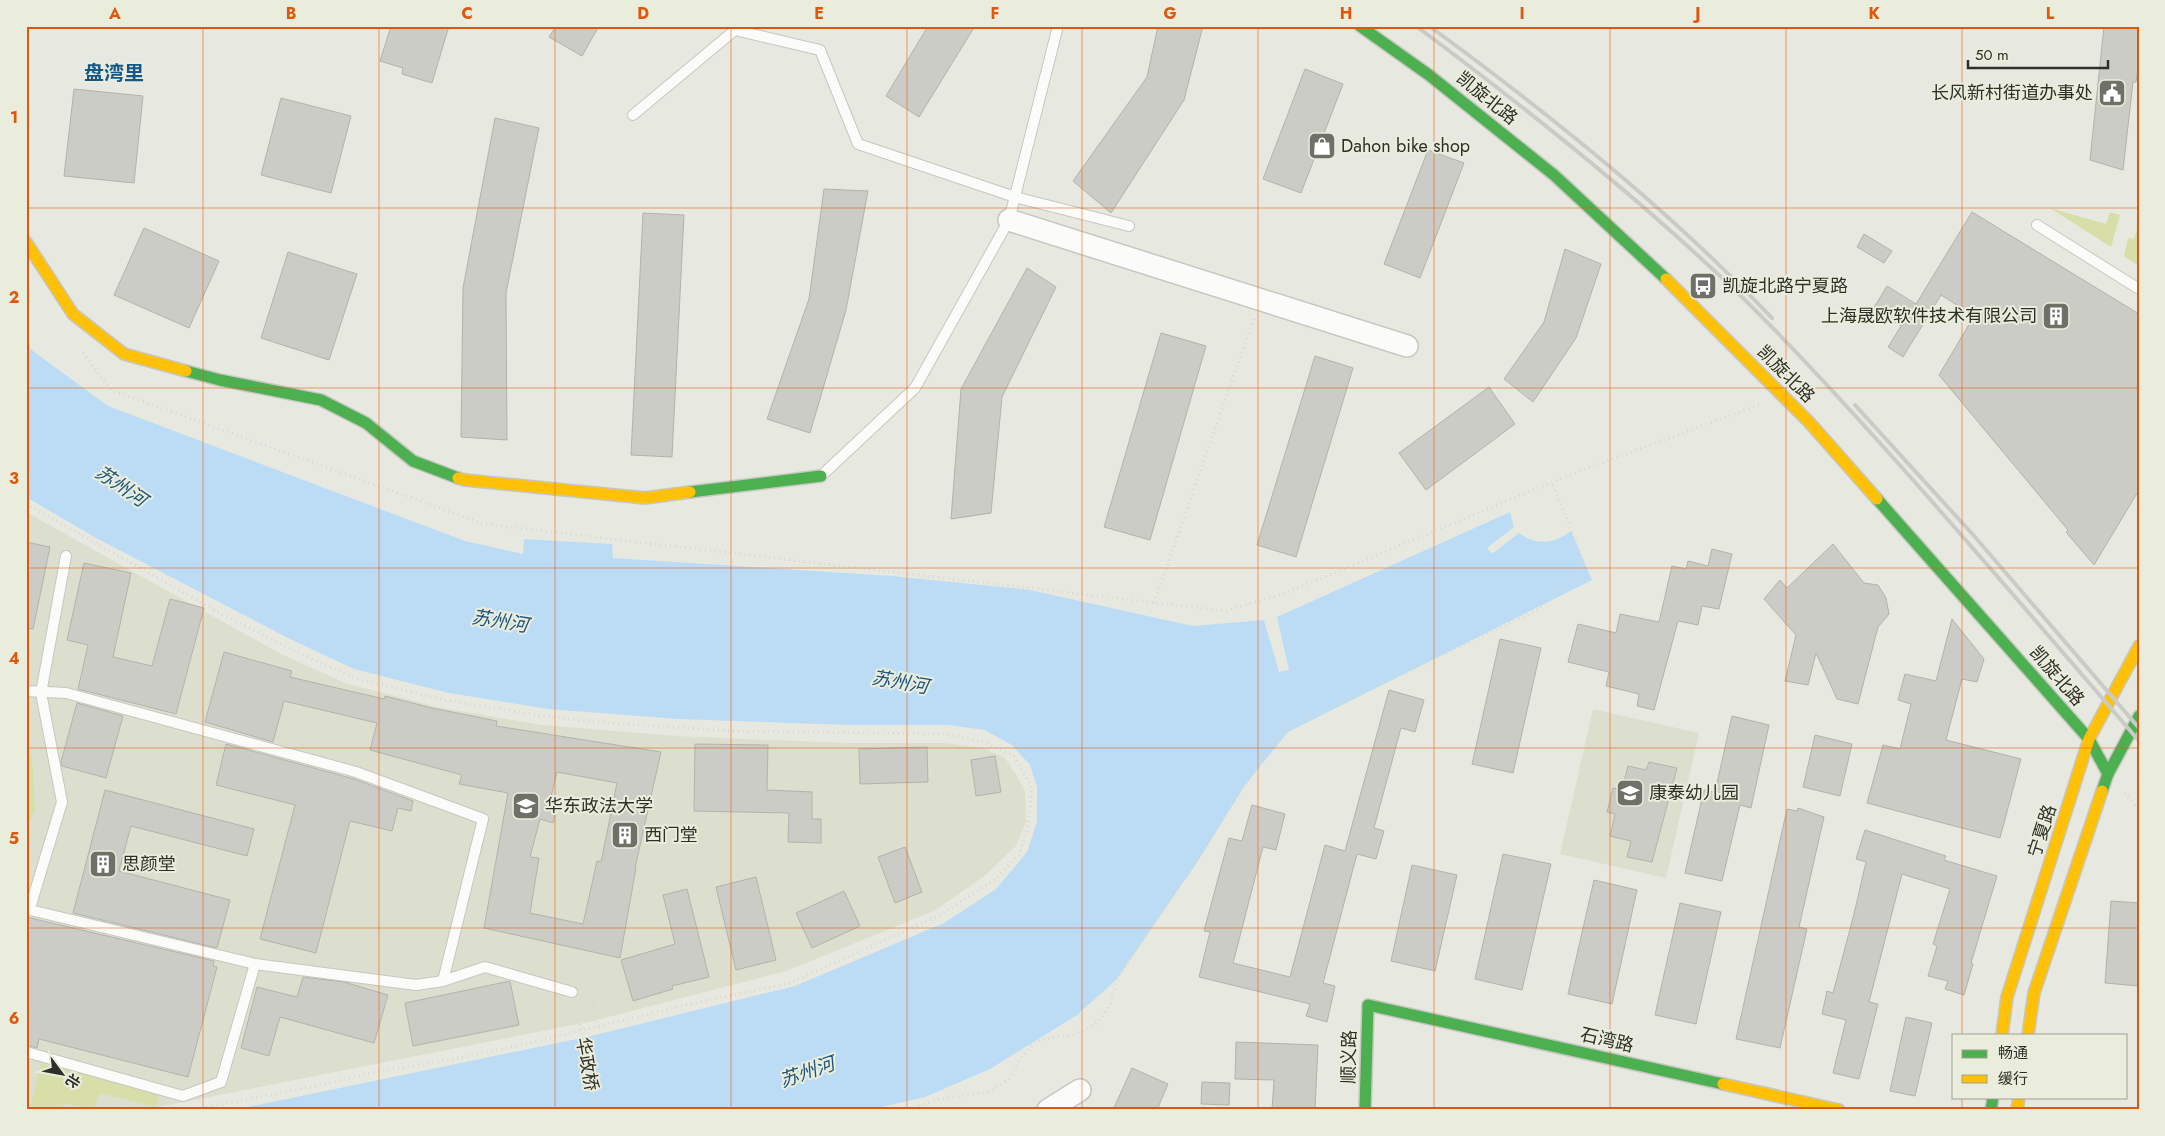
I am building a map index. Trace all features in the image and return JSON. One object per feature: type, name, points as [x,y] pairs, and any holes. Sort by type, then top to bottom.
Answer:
[{"type":"street","name":"凯旋北路","points":[[1360,26],[1429,75],[1554,175],[1682,294],[1809,422],[2089,739],[2108,774]]},
{"type":"street","points":[[1009,220],[1407,346]]},
{"type":"street","points":[[26,242],[73,314],[124,354],[220,380],[321,400],[366,423],[413,461],[465,480],[645,498],[821,476]]},
{"type":"street","name":"宁夏路","points":[[2002,1034],[2007,997],[2089,739],[2139,646]]},
{"type":"street","points":[[2028,1034],[2034,993],[2108,774],[2139,716]]},
{"type":"street","points":[[2108,774],[2131,758]]},
{"type":"street","name":"顺义路","points":[[1365,1110],[1368,1004]]},
{"type":"street","name":"石湾路","points":[[1368,1004],[1839,1110]]},
{"type":"street","points":[[1048,1110],[1080,1090]]},
{"type":"lane","points":[[821,476],[915,388],[1009,220],[1058,26]]},
{"type":"lane","points":[[633,115],[735,30],[820,50],[858,144],[1015,196],[1129,226]]},
{"type":"lane","points":[[2037,225],[2139,289]]},
{"type":"lane","points":[[66,556],[41,693],[62,802],[28,908],[255,964],[416,985],[443,981],[485,967],[572,992]]},
{"type":"lane","points":[[26,691],[66,693],[356,772],[483,819],[443,981]]},
{"type":"lane","points":[[26,1052],[184,1096],[221,1082],[255,964]]},
{"type":"path","points":[[1154,603],[1261,299]]},
{"type":"path","points":[[77,345],[111,390],[484,524],[1225,611],[1288,592],[1552,482],[1783,396]]},
{"type":"path","points":[[910,1110],[939,1099],[989,1092],[1008,1080],[1021,1058],[1035,1041],[1075,1034],[1097,1023],[1110,1005],[1117,979],[1272,744],[1288,728],[1537,610],[1576,578],[1583,566],[1581,554],[1552,482]]},
{"type":"path","points":[[26,504],[188,595],[289,648],[354,678],[402,690],[513,711],[597,722],[732,731],[947,734],[984,742],[1014,756],[1032,788],[1027,830],[1018,855],[993,881],[940,915],[790,983],[690,1004],[521,1045],[438,1062],[384,1070],[310,1087],[192,1110]]},
{"type":"path","points":[[572,992],[590,992],[598,1027]]},
{"type":"path","name":"华政桥","points":[[579,1018],[596,1110]]},
{"type":"path","points":[[29,1110],[40,1056]]},
{"type":"shaded area","name":"华东政法大学","points":[[26,512],[279,653],[345,683],[437,707],[542,725],[676,736],[845,743],[945,743],[983,748],[1005,758],[1017,776],[1025,791],[1026,822],[1016,846],[983,877],[934,911],[786,971],[593,1021],[143,1110],[26,1110]]},
{"type":"shaded area","name":"康泰幼儿园","points":[[1593,709],[1699,733],[1666,878],[1560,854]]},
{"type":"green space","points":[[2050,208],[2106,224],[2110,212],[2120,215],[2111,247]]},
{"type":"green space","points":[[2139,223],[2139,266],[2124,256],[2128,238],[2134,239]]},
{"type":"green space","points":[[26,742],[32,758],[35,809],[26,831]]},
{"type":"green space","points":[[41,1064],[160,1092],[156,1107],[99,1093],[94,1110],[64,1103],[62,1110],[30,1109]]},
{"type":"water","name":"苏州河","points":[[26,344],[108,406],[465,541],[523,554],[524,539],[612,544],[613,558],[892,576],[1030,590],[1193,626],[1264,620],[1279,672],[1289,670],[1277,617],[1510,512],[1514,527],[1487,548],[1492,554],[1519,533],[1532,540],[1545,542],[1558,539],[1571,531],[1592,580],[1288,732],[1245,785],[1198,861],[1116,980],[1077,1015],[990,1069],[925,1097],[868,1110],[233,1110],[591,1036],[795,986],[944,923],[996,889],[1027,852],[1037,822],[1037,787],[1030,765],[1012,745],[985,730],[948,725],[848,725],[678,719],[548,709],[449,693],[354,669],[286,637],[96,538],[26,497]]},
{"type":"building","points":[[391,26],[449,26],[432,83],[402,74],[403,68],[380,61]]},
{"type":"building","points":[[556,26],[599,26],[582,56],[549,37]]},
{"type":"building","points":[[928,26],[975,26],[919,117],[886,96]]},
{"type":"building","points":[[1158,26],[1203,26],[1184,100],[1111,213],[1073,181],[1147,77]]},
{"type":"building","points":[[2104,26],[2139,26],[2139,61],[2136,82],[2133,82],[2123,170],[2090,160]]},
{"type":"building","points":[[1305,69],[1343,84],[1301,193],[1263,179]]},
{"type":"building","points":[[74,89],[143,96],[134,183],[64,176]]},
{"type":"building","points":[[281,98],[351,116],[331,193],[261,175]]},
{"type":"building","points":[[495,118],[539,128],[506,293],[507,440],[461,437],[463,288]]},
{"type":"building","points":[[1428,150],[1464,163],[1420,278],[1384,264]]},
{"type":"building","points":[[824,189],[868,191],[846,310],[810,433],[767,419],[809,299]]},
{"type":"building","points":[[1972,212],[2139,314],[2139,490],[2094,565],[2066,532],[2068,530],[1939,375],[1974,316],[1941,295],[1903,357],[1888,347],[1901,326],[1873,309],[1887,286],[1916,304]]},
{"type":"building","points":[[643,213],[684,215],[672,457],[631,455]]},
{"type":"building","points":[[144,228],[219,261],[189,328],[114,295]]},
{"type":"building","points":[[1864,234],[1892,251],[1884,263],[1857,247]]},
{"type":"building","points":[[1565,249],[1601,264],[1576,338],[1533,402],[1504,379],[1544,322]]},
{"type":"building","points":[[288,252],[357,274],[329,360],[261,338]]},
{"type":"building","points":[[1027,268],[1056,287],[1002,397],[991,513],[951,519],[961,389]]},
{"type":"building","points":[[1161,333],[1206,346],[1150,540],[1104,527]]},
{"type":"building","points":[[1315,356],[1353,368],[1296,557],[1257,545]]},
{"type":"building","points":[[1489,387],[1515,424],[1426,490],[1399,453]]},
{"type":"building","points":[[26,542],[50,547],[33,629],[26,628]]},
{"type":"building","points":[[1833,544],[1864,583],[1878,585],[1886,598],[1889,614],[1878,627],[1858,704],[1837,699],[1816,653],[1808,685],[1785,681],[1796,635],[1764,599],[1780,580],[1787,588]]},
{"type":"building","points":[[1712,549],[1732,554],[1719,609],[1702,606],[1698,625],[1678,621],[1654,710],[1637,706],[1639,694],[1606,686],[1609,672],[1568,662],[1578,624],[1616,633],[1620,614],[1659,622],[1672,566],[1686,569],[1688,561],[1708,566]]},
{"type":"building","points":[[84,563],[131,573],[113,657],[152,666],[170,599],[204,608],[176,714],[78,689],[88,645],[67,640]]},
{"type":"building","points":[[1952,619],[1984,659],[1977,682],[1962,679],[1946,740],[2021,759],[2000,838],[1867,803],[1883,745],[1900,749],[1911,704],[1898,700],[1905,674],[1936,681]]},
{"type":"building","points":[[1500,639],[1541,648],[1513,773],[1472,764]]},
{"type":"building","points":[[224,652],[292,671],[290,677],[384,699],[385,696],[497,721],[496,726],[661,752],[635,868],[620,958],[484,928],[508,793],[459,784],[462,775],[370,750],[377,723],[284,701],[273,742],[205,722]],"holes":[[[557,772],[617,783],[601,862],[597,861],[583,924],[530,913],[539,858],[530,857],[540,819],[553,823],[558,803],[550,801]]]},
{"type":"building","points":[[1389,690],[1424,700],[1415,732],[1401,728],[1374,828],[1384,831],[1376,859],[1357,854],[1323,983],[1335,986],[1327,1022],[1306,1016],[1310,1004],[1199,977],[1210,932],[1204,931],[1229,838],[1242,841],[1252,805],[1285,814],[1276,850],[1263,847],[1233,963],[1290,977],[1325,845],[1345,851]]},
{"type":"building","points":[[77,703],[123,716],[106,778],[62,766],[61,762]]},
{"type":"building","points":[[1732,716],[1769,725],[1751,808],[1740,805],[1722,881],[1685,873],[1704,790],[1715,792]]},
{"type":"building","points":[[1815,735],[1852,744],[1840,796],[1803,787]]},
{"type":"building","points":[[226,744],[354,779],[413,801],[411,811],[398,808],[392,831],[350,821],[316,953],[260,939],[295,805],[216,785]]},
{"type":"building","points":[[695,744],[768,745],[767,790],[812,792],[812,819],[821,819],[821,843],[788,842],[789,813],[694,811]]},
{"type":"building","points":[[927,747],[928,782],[860,784],[859,749]]},
{"type":"building","points":[[995,756],[1001,792],[976,796],[971,760]]},
{"type":"building","points":[[1649,762],[1677,768],[1652,862],[1627,857],[1631,841],[1610,836],[1615,814],[1607,812],[1613,788],[1622,790],[1628,766],[1646,770]]},
{"type":"building","name":"思颜堂","points":[[105,790],[254,829],[247,856],[131,826],[119,871],[230,900],[217,948],[73,913]]},
{"type":"building","points":[[1798,808],[1824,817],[1799,927],[1807,929],[1780,1048],[1736,1039],[1787,809],[1797,811]]},
{"type":"building","points":[[1865,830],[1946,856],[1944,860],[1997,876],[1971,963],[1973,964],[1964,995],[1945,989],[1948,981],[1928,976],[1937,946],[1933,944],[1950,889],[1902,874],[1869,1002],[1878,1004],[1859,1079],[1833,1073],[1846,1020],[1822,1014],[1827,991],[1833,993],[1854,914],[1866,862],[1856,859]]},
{"type":"building","points":[[905,847],[922,892],[895,903],[878,857]]},
{"type":"building","points":[[1503,854],[1551,864],[1522,990],[1475,979]]},
{"type":"building","points":[[1412,865],[1457,875],[1435,971],[1391,961]]},
{"type":"building","points":[[756,877],[776,960],[736,970],[716,887]]},
{"type":"building","points":[[1594,880],[1637,890],[1612,1004],[1568,994]]},
{"type":"building","points":[[687,889],[709,977],[672,986],[673,989],[633,1001],[621,960],[675,944],[663,895]]},
{"type":"building","points":[[844,891],[860,926],[812,948],[796,913]]},
{"type":"building","points":[[2111,901],[2139,903],[2139,986],[2105,983]]},
{"type":"building","points":[[1680,903],[1721,912],[1696,1024],[1655,1015]]},
{"type":"building","points":[[26,917],[214,961],[213,966],[217,967],[188,1077],[39,1039],[37,1048],[26,1045]]},
{"type":"building","points":[[303,977],[344,982],[388,995],[374,1043],[280,1017],[269,1056],[241,1048],[257,987],[297,997]]},
{"type":"building","points":[[510,981],[519,1025],[413,1046],[405,1003]]},
{"type":"building","points":[[1906,1017],[1932,1023],[1915,1096],[1890,1091]]},
{"type":"building","points":[[1236,1042],[1318,1045],[1315,1110],[1272,1110],[1274,1080],[1235,1079]]},
{"type":"building","points":[[1132,1068],[1168,1084],[1157,1110],[1113,1110]]},
{"type":"building","points":[[1202,1082],[1230,1083],[1229,1105],[1201,1104]]},
{"type":"railway","points":[[1416,26],[1582,155],[1662,223],[1739,294],[1820,377],[1897,462],[2139,741]]},
{"type":"railway","points":[[1432,28],[1521,95],[1651,202],[1733,278],[1772,318]]},
{"type":"railway","points":[[1855,405],[1975,537],[2139,728]]},
{"type":"traffic: fast","points":[[1360,26],[1429,75],[1554,175],[1666,279]]},
{"type":"traffic: fast","points":[[186,371],[220,380],[321,400],[366,423],[413,461],[458,478]]},
{"type":"traffic: fast","points":[[690,492],[821,476]]},
{"type":"traffic: fast","points":[[1877,499],[2089,739],[2108,774]]},
{"type":"traffic: fast","points":[[2102,791],[2108,774],[2139,716]]},
{"type":"traffic: fast","points":[[1365,1110],[1368,1005],[1723,1084]]},
{"type":"traffic: fast","points":[[1991,1110],[1993,1098]]},
{"type":"traffic: slow","points":[[26,242],[73,314],[124,354],[186,371]]},
{"type":"traffic: slow","points":[[1666,279],[1809,422],[1877,499]]},
{"type":"traffic: slow","points":[[458,478],[645,498],[690,492]]},
{"type":"traffic: slow","points":[[2002,1034],[2007,997],[2089,739],[2139,646]]},
{"type":"traffic: slow","points":[[2028,1034],[2034,993],[2102,791]]},
{"type":"traffic: slow","points":[[1723,1084],[1839,1110]]},
{"type":"traffic: slow","points":[[2017,1110],[2019,1098]]},
{"type":"place","name":"长风新村街道办事处","points":[[2112,93]]},
{"type":"place","name":"Dahon bike shop","points":[[1322,146]]},
{"type":"place","name":"凯旋北路宁夏路","points":[[1703,286]]},
{"type":"place","name":"上海晟欧软件技术有限公司","points":[[2056,316]]},
{"type":"place","name":"康泰幼儿园","points":[[1630,793]]},
{"type":"place","name":"华东政法大学","points":[[526,806]]},
{"type":"place","name":"西门堂","points":[[625,835]]},
{"type":"place","name":"思颜堂","points":[[103,864]]},
{"type":"district","name":"盘湾里","points":[[114,73]]}]
